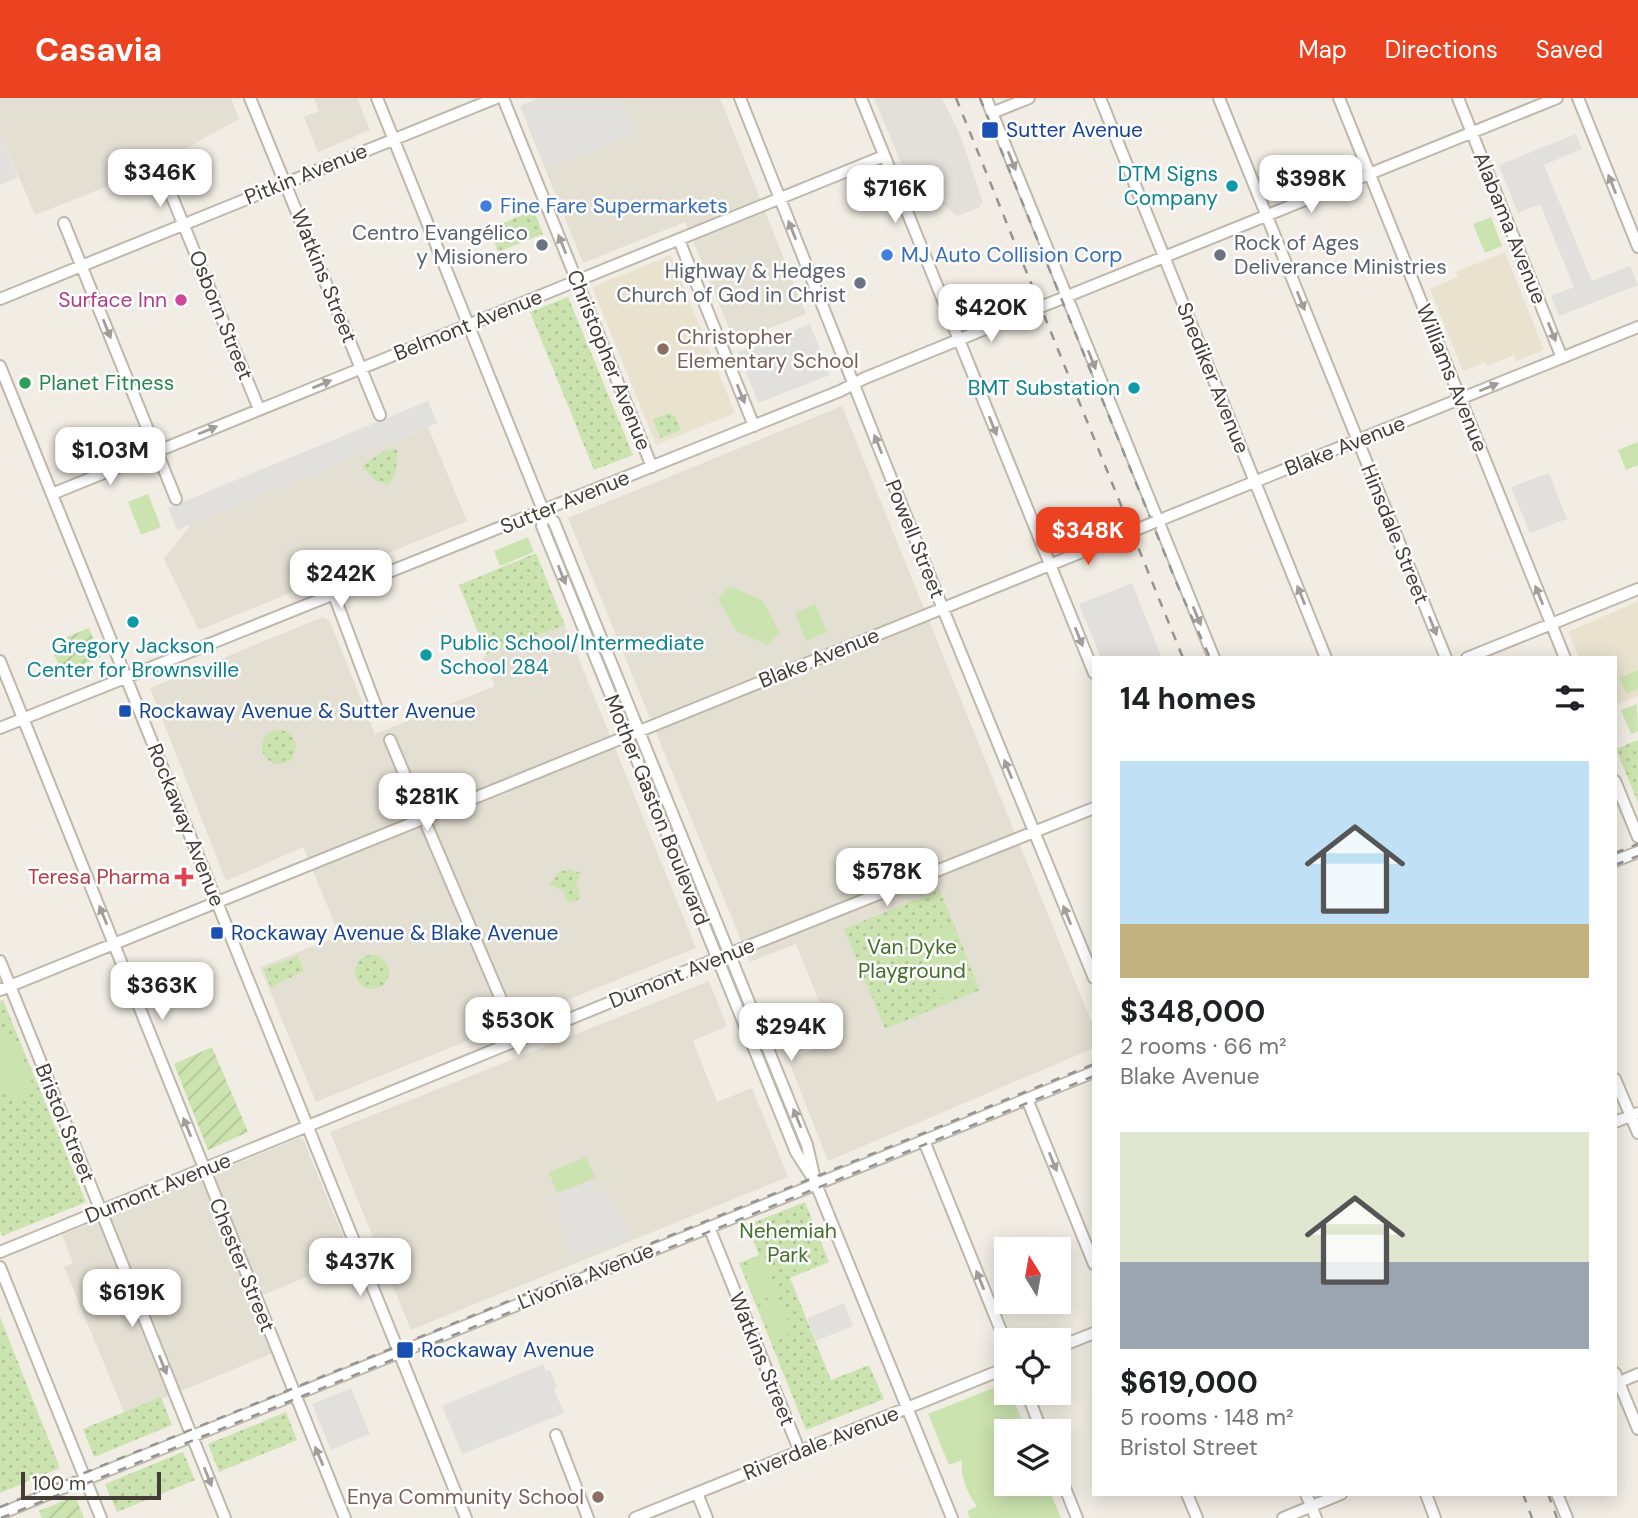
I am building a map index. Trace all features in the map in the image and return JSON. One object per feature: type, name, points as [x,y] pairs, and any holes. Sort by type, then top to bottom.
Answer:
[{"type":"street","name":"Watkins Street","points":[[250,98],[380,415]]},
{"type":"street","name":"Mother Gaston Boulevard","points":[[377,98],[543,510],[554,522],[730,953],[807,1145],[816,1184],[951,1518]]},
{"type":"street","name":"Pitkin Avenue","points":[[0,299],[496,98]]},
{"type":"street","name":"Christopher Avenue","points":[[503,98],[652,467]]},
{"type":"street","name":"Powell Street","points":[[740,98],[943,609],[1092,973]]},
{"type":"street","points":[[861,98],[1092,668]]},
{"type":"street","points":[[986,98],[1156,522],[1213,656]]},
{"type":"street","points":[[992,113],[1030,98]]},
{"type":"street","name":"Snediker Avenue","points":[[1100,98],[1325,656]]},
{"type":"street","name":"Hinsdale Street","points":[[1219,98],[1445,656]]},
{"type":"street","name":"Williams Avenue","points":[[1339,98],[1564,656]]},
{"type":"street","name":"Alabama Avenue","points":[[1458,98],[1562,358]]},
{"type":"street","name":"Sutter Avenue","points":[[0,728],[754,426],[1012,318],[1557,98]]},
{"type":"street","points":[[1578,98],[1638,247]]},
{"type":"street","name":"Belmont Avenue","points":[[52,494],[884,156]]},
{"type":"street","name":"Osborn Street","points":[[166,182],[259,410]]},
{"type":"street","points":[[64,223],[176,499]]},
{"type":"street","points":[[679,240],[754,426]]},
{"type":"street","name":"Blake Avenue","points":[[5,988],[1638,327]]},
{"type":"street","name":"Rockaway Avenue","points":[[0,366],[466,1518]]},
{"type":"street","name":"Mother Gaston Boulevard","points":[[543,510],[542,526],[626,736],[796,1152],[816,1184]]},
{"type":"street","points":[[1472,656],[1638,589]]},
{"type":"street","points":[[334,595],[379,712]]},
{"type":"street","name":"Chester Street","points":[[0,661],[345,1518]]},
{"type":"street","points":[[390,740],[420,811]]},
{"type":"street","points":[[1617,786],[1638,837]]},
{"type":"street","name":"Dumont Avenue","points":[[0,1252],[716,958],[1092,809]]},
{"type":"street","points":[[427,826],[512,1025]]},
{"type":"street","points":[[1617,860],[1638,852]]},
{"type":"street","name":"Bristol Street","points":[[0,961],[5,988],[101,1211],[225,1518]]},
{"type":"street","name":"Livonia Avenue","points":[[0,1514],[1092,1073]]},
{"type":"street","points":[[1617,1083],[1634,1114],[1638,1133]]},
{"type":"street","points":[[1027,1099],[1092,1259]]},
{"type":"street","points":[[1617,1121],[1634,1114]]},
{"type":"street","points":[[924,1141],[1000,1328]]},
{"type":"street","name":"Watkins Street","points":[[709,1227],[800,1452]]},
{"type":"street","points":[[0,1268],[78,1482],[102,1518]]},
{"type":"street","points":[[1071,1342],[1092,1334]]},
{"type":"street","name":"Riverdale Avenue","points":[[635,1518],[994,1373]]},
{"type":"street","points":[[1617,1380],[1638,1374]]},
{"type":"street","points":[[1617,1382],[1638,1429]]},
{"type":"street","points":[[556,1435],[588,1518]]},
{"type":"street","points":[[697,1493],[707,1518]]},
{"type":"street","points":[[1068,1496],[1077,1518]]},
{"type":"street","points":[[1188,1496],[1196,1518]]},
{"type":"street","points":[[1307,1496],[1316,1518]]},
{"type":"street","points":[[1283,1518],[1336,1496]]},
{"type":"street","points":[[1427,1496],[1435,1518]]},
{"type":"street","points":[[1558,1496],[1567,1518]]},
{"type":"shaded area","points":[[0,98],[231,98],[239,119],[143,172],[35,215],[0,132]]},
{"type":"shaded area","points":[[314,98],[357,98],[370,130],[318,152],[304,117],[319,111]]},
{"type":"shaded area","points":[[539,98],[720,98],[806,314],[735,342],[685,222],[583,263],[520,106]]},
{"type":"shaded area","points":[[544,98],[621,98],[635,134],[546,169],[522,107]]},
{"type":"shaded area","points":[[874,98],[942,98],[960,135],[983,202],[979,208],[957,216],[931,195],[916,199]]},
{"type":"shaded area","points":[[0,132],[18,177],[0,185]]},
{"type":"shaded area","points":[[1576,134],[1582,149],[1544,165],[1592,281],[1630,266],[1638,285],[1559,316],[1551,296],[1574,287],[1540,204],[1518,213],[1499,165]]},
{"type":"shaded area","points":[[1505,252],[1544,350],[1516,361],[1514,355],[1487,366],[1485,362],[1463,371],[1430,289],[1458,277],[1456,272]]},
{"type":"shaded area","name":"Christopher Elementary School","points":[[671,255],[735,413],[656,445],[592,287]]},
{"type":"shaded area","points":[[810,324],[830,375],[758,403],[738,352]]},
{"type":"shaded area","points":[[428,401],[437,423],[177,530],[168,508]]},
{"type":"shaded area","points":[[842,406],[1092,1023],[1092,1049],[828,1161],[788,1059],[835,1041],[796,944],[750,962],[568,518]]},
{"type":"shaded area","points":[[428,427],[467,521],[199,630],[164,559],[192,523]]},
{"type":"shaded area","points":[[1549,473],[1567,519],[1530,533],[1511,487]]},
{"type":"shaded area","points":[[1132,583],[1161,656],[1100,656],[1079,604]]},
{"type":"shaded area","points":[[1638,601],[1638,696],[1617,704],[1617,656],[1578,656],[1568,632]]},
{"type":"shaded area","points":[[323,617],[330,621],[375,734],[495,686],[483,657],[565,625],[696,948],[316,1102],[260,967],[339,936],[336,927],[303,847],[226,881],[150,688]]},
{"type":"shaded area","points":[[709,981],[727,1026],[693,1041],[717,1102],[752,1088],[788,1177],[411,1330],[330,1132]]},
{"type":"shaded area","points":[[302,1137],[347,1246],[305,1264],[309,1276],[251,1300],[273,1353],[125,1414],[64,1267],[73,1263],[62,1235]]},
{"type":"shaded area","points":[[591,1181],[597,1195],[605,1191],[632,1236],[572,1260],[555,1196]]},
{"type":"shaded area","points":[[844,1303],[853,1326],[816,1341],[807,1318]]},
{"type":"shaded area","points":[[543,1364],[546,1371],[550,1370],[564,1413],[462,1454],[442,1406]]},
{"type":"shaded area","points":[[351,1388],[370,1434],[331,1450],[312,1404]]},
{"type":"green space","points":[[534,210],[543,234],[498,252],[489,229]]},
{"type":"green space","points":[[1491,217],[1502,246],[1485,253],[1473,224]]},
{"type":"green space","points":[[568,297],[633,455],[594,470],[530,312]]},
{"type":"green space","points":[[669,413],[675,416],[681,430],[660,438],[653,419]]},
{"type":"green space","points":[[1638,442],[1638,465],[1626,470],[1618,450]]},
{"type":"green space","points":[[396,449],[395,474],[389,485],[375,480],[362,466],[384,451]]},
{"type":"green space","points":[[148,494],[161,527],[141,535],[128,502]]},
{"type":"green space","points":[[528,537],[534,552],[500,566],[494,551]]},
{"type":"green space","points":[[536,553],[565,625],[487,655],[459,585]]},
{"type":"green space","points":[[730,586],[763,601],[780,633],[768,645],[736,631],[718,599]]},
{"type":"green space","points":[[815,604],[827,632],[806,641],[795,613]]},
{"type":"green space","points":[[89,628],[101,657],[62,673],[50,644]]},
{"type":"green space","points":[[1638,670],[1638,689],[1626,694],[1620,678]]},
{"type":"green space","points":[[1637,704],[1638,731],[1631,734],[1621,710]]},
{"type":"green space","points":[[279,730],[291,735],[296,747],[291,759],[279,764],[267,759],[262,747],[267,735]]},
{"type":"green space","points":[[1638,740],[1638,803],[1617,751],[1617,749]]},
{"type":"green space","points":[[569,869],[581,873],[575,886],[579,889],[580,898],[572,903],[565,899],[564,891],[550,885],[557,873]]},
{"type":"green space","name":"Van Dyke Playground","points":[[940,890],[980,990],[885,1029],[844,929]]},
{"type":"green space","points":[[948,925],[955,943],[922,956],[915,938]]},
{"type":"green space","points":[[956,946],[964,964],[931,977],[923,960]]},
{"type":"green space","points":[[372,955],[384,960],[389,972],[384,984],[372,989],[360,984],[355,972],[360,960]]},
{"type":"green space","points":[[298,956],[304,971],[271,987],[263,969]]},
{"type":"green space","points":[[965,968],[972,986],[939,999],[932,982]]},
{"type":"green space","points":[[3,1000],[86,1202],[2,1236],[0,1001]]},
{"type":"green space","points":[[2,1037],[14,1044],[19,1051],[34,1088],[33,1092],[10,1100],[0,1088],[3,1066],[0,1060]]},
{"type":"green space","points":[[212,1047],[248,1132],[208,1150],[174,1064]]},
{"type":"green space","points":[[586,1157],[595,1178],[557,1193],[549,1172]]},
{"type":"green space","name":"Nehemiah Park","points":[[805,1202],[829,1262],[790,1278],[831,1380],[869,1365],[884,1399],[806,1430],[739,1263],[759,1255],[747,1225]]},
{"type":"green space","points":[[764,1259],[777,1294],[757,1302],[743,1268]]},
{"type":"green space","points":[[779,1298],[793,1332],[773,1340],[759,1306]]},
{"type":"green space","points":[[0,1317],[60,1468],[0,1493]]},
{"type":"green space","points":[[994,1388],[994,1405],[1016,1405],[1021,1419],[994,1419],[994,1496],[1052,1496],[1061,1518],[970,1518],[967,1511],[977,1506],[965,1484],[962,1460],[949,1465],[928,1414]]},
{"type":"green space","points":[[161,1397],[172,1425],[94,1457],[83,1429]]},
{"type":"green space","points":[[286,1412],[297,1440],[219,1472],[208,1444]]},
{"type":"green space","points":[[183,1452],[195,1480],[117,1512],[105,1484]]},
{"type":"green space","points":[[75,1496],[84,1518],[42,1518],[39,1511]]},
{"type":"railway","points":[[956,98],[1182,656]]},
{"type":"railway","points":[[980,98],[1177,584],[1209,656]]},
{"type":"railway","points":[[1617,852],[1638,844]]},
{"type":"railway","points":[[1617,864],[1638,856]]},
{"type":"railway","points":[[0,1507],[1092,1065]]},
{"type":"railway","points":[[1,1518],[1092,1077]]},
{"type":"railway","points":[[1524,1496],[1532,1518]]},
{"type":"railway","points":[[1549,1496],[1557,1518]]},
{"type":"place","name":"Sutter Avenue","points":[[990,130]]},
{"type":"place","name":"DTM Signs Company","points":[[1232,186]]},
{"type":"place","name":"Fine Fare Supermarkets","points":[[486,206]]},
{"type":"place","name":"Centro Evangélico y Misionero","points":[[542,245]]},
{"type":"place","name":"MJ Auto Collision Corp","points":[[887,255]]},
{"type":"place","name":"Rock of Ages Deliverance Ministries","points":[[1220,255]]},
{"type":"place","name":"Highway & Hedges Church of God in Christ","points":[[860,283]]},
{"type":"place","name":"Surface Inn","points":[[181,300]]},
{"type":"place","name":"Christopher Elementary School","points":[[663,349]]},
{"type":"place","name":"Planet Fitness","points":[[25,383]]},
{"type":"place","name":"BMT Substation","points":[[1134,388]]},
{"type":"place","name":"Gregory Jackson Center for Brownsville","points":[[133,622]]},
{"type":"place","name":"Public School/Intermediate School 284","points":[[426,655]]},
{"type":"place","name":"Rockaway Avenue & Sutter Avenue","points":[[125,711]]},
{"type":"place","name":"Teresa Pharma","points":[[184,877]]},
{"type":"place","name":"Rockaway Avenue & Blake Avenue","points":[[217,933]]},
{"type":"place","name":"Rockaway Avenue","points":[[405,1350]]},
{"type":"place","name":"Enya Community School","points":[[598,1497]]}]
